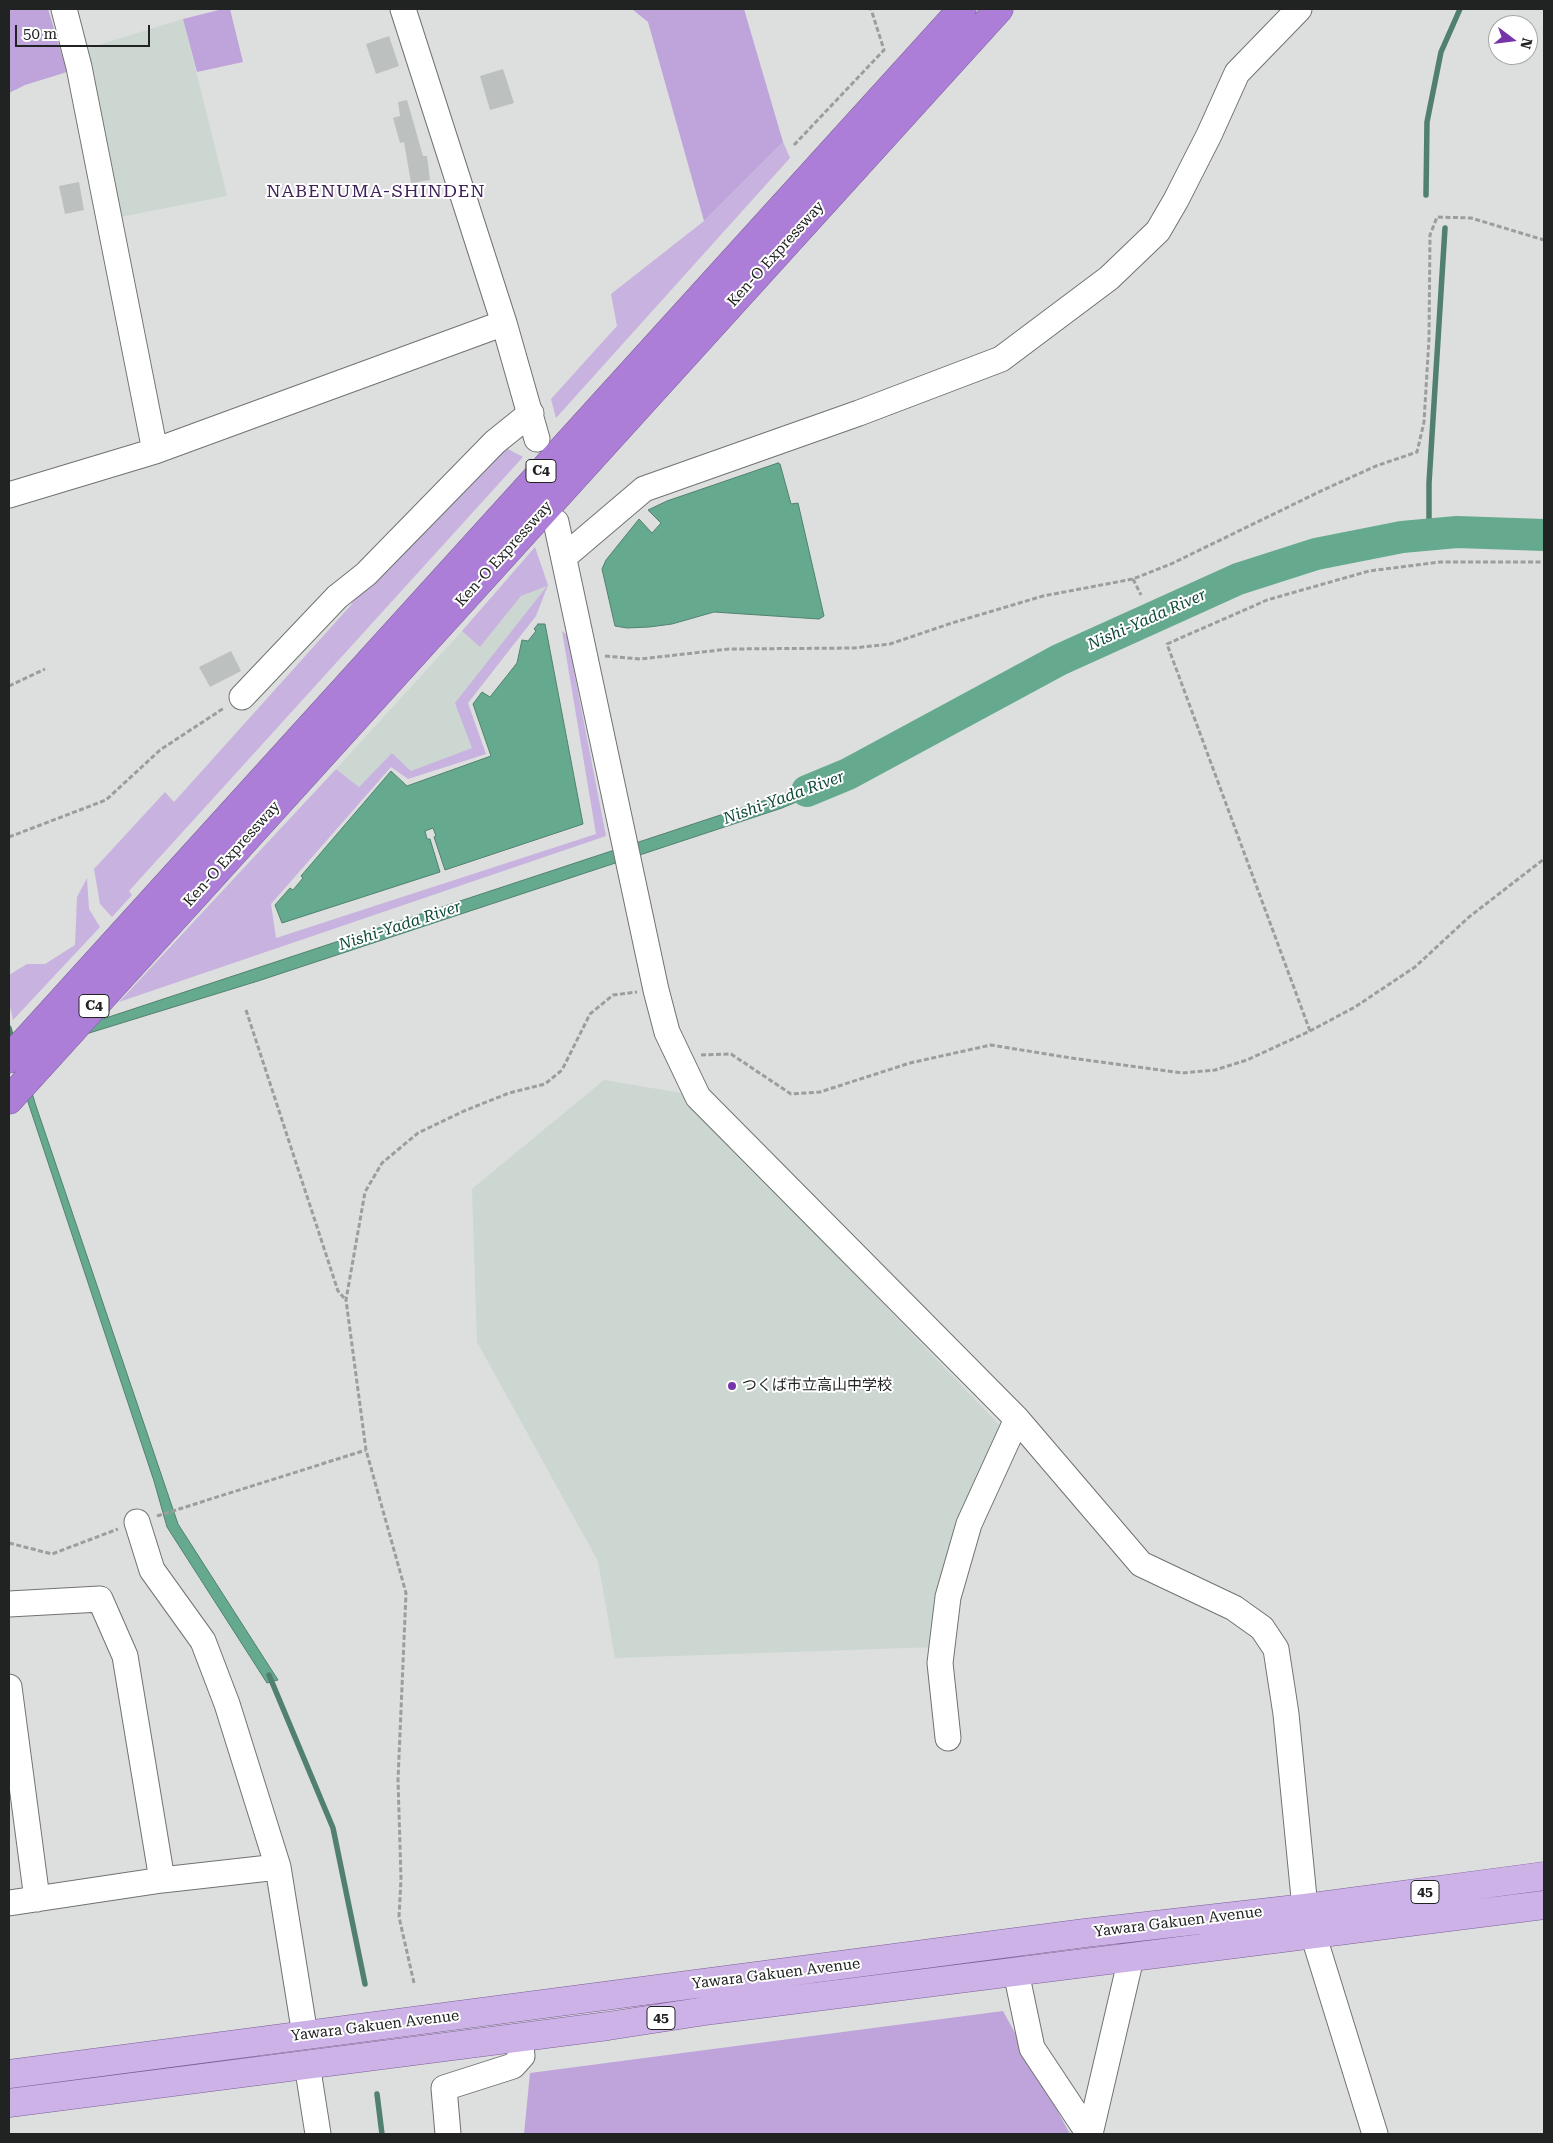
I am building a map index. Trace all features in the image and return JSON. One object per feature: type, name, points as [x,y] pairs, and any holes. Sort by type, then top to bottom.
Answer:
[{"type":"highway","name":"Ken-O Expressway","points":[[9,1059],[962,9]]},
{"type":"highway","name":"Ken-O Expressway","points":[[9,1100],[999,9]]},
{"type":"main road","name":"Yawara Gakuen Avenue","points":[[9,2074],[1085,1933],[1305,1908],[1544,1876]]},
{"type":"main road","name":"Yawara Gakuen Avenue","points":[[9,2103],[1544,1905]]},
{"type":"street","points":[[64,9],[79,67],[155,451]]},
{"type":"street","points":[[403,9],[504,323],[537,439]]},
{"type":"street","points":[[564,558],[644,489],[859,413],[1001,359],[1109,278],[1158,231],[1209,136],[1237,73],[1299,9]]},
{"type":"street","points":[[9,495],[155,451],[504,323]]},
{"type":"street","points":[[242,696],[337,597],[373,567],[495,442],[530,412]]},
{"type":"street","points":[[556,522],[586,655],[656,990],[667,1032],[698,1097],[1017,1419],[1141,1564],[1234,1608],[1262,1628],[1276,1649],[1286,1714],[1305,1908],[1375,2134]]},
{"type":"street","points":[[948,1738],[940,1663],[948,1596],[968,1524],[1017,1419]]},
{"type":"street","points":[[137,1522],[152,1570],[203,1641],[227,1704],[278,1867],[305,2035]]},
{"type":"street","points":[[9,1604],[100,1599],[125,1656],[162,1880]]},
{"type":"street","points":[[9,1687],[37,1899]]},
{"type":"street","points":[[9,1903],[162,1880],[278,1867]]},
{"type":"street","points":[[1090,2134],[1131,1958]]},
{"type":"street","points":[[1016,1972],[1032,2048],[1090,2134]]},
{"type":"street","points":[[448,2134],[444,2088],[514,2066],[522,2056],[520,2037]]},
{"type":"street","points":[[307,2064],[318,2134]]},
{"type":"path","points":[[794,145],[884,50],[871,9]]},
{"type":"path","points":[[586,655],[640,659],[729,649],[854,648],[890,644],[1042,596],[1133,579],[1170,564],[1376,466],[1417,452],[1424,422],[1429,348],[1430,235],[1437,217],[1470,218],[1544,240]]},
{"type":"path","points":[[1310,1031],[1167,644],[1267,600],[1369,571],[1440,562],[1544,562]]},
{"type":"path","points":[[1133,579],[1141,595]]},
{"type":"path","points":[[9,686],[45,670]]},
{"type":"path","points":[[9,837],[106,800],[160,750],[242,696]]},
{"type":"path","points":[[678,1055],[732,1054],[791,1094],[820,1092],[910,1063],[992,1045],[1182,1073],[1215,1070],[1247,1060],[1310,1031],[1355,1007],[1415,967],[1469,917],[1544,859]]},
{"type":"path","points":[[414,1983],[399,1917],[401,1879],[398,1780],[406,1593],[366,1450],[346,1300],[365,1192],[382,1163],[418,1133],[464,1111],[510,1093],[544,1084],[562,1070],[590,1014],[613,995],[656,990]]},
{"type":"path","points":[[246,1010],[338,1291],[346,1300]]},
{"type":"path","points":[[9,1544],[52,1554],[137,1522],[366,1450]]},
{"type":"shaded area","points":[[9,9],[48,9],[67,72],[25,85],[9,93]]},
{"type":"shaded area","points":[[230,9],[243,62],[197,72],[183,19]]},
{"type":"shaded area","points":[[632,9],[744,9],[783,142],[704,221],[648,22]]},
{"type":"shaded area","points":[[183,19],[227,196],[120,217],[85,49]]},
{"type":"shaded area","points":[[783,142],[790,158],[556,418],[551,399],[617,326],[611,294],[704,221]]},
{"type":"shaded area","points":[[508,449],[523,457],[129,891],[132,895],[112,917],[100,904],[94,869],[165,792],[174,802],[351,605],[356,596],[494,454]]},
{"type":"shaded area","points":[[535,547],[548,585],[536,616],[468,703],[486,754],[408,779],[391,767],[271,904],[276,938],[596,834],[562,631],[567,635],[606,836],[119,1002],[336,769],[359,787],[392,753],[411,771],[472,748],[455,703],[547,586],[521,596],[480,647],[462,631]]},
{"type":"shaded area","points":[[548,585],[456,703],[473,748],[411,771],[392,753],[359,787],[336,769],[462,631],[480,647],[521,596]]},
{"type":"shaded area","points":[[87,878],[89,909],[100,927],[13,1020],[9,1002],[9,975],[27,964],[45,964],[75,945],[77,897]]},
{"type":"shaded area","name":"つくば市立高山中学校","points":[[604,1080],[681,1093],[1005,1431],[936,1647],[615,1658],[598,1561],[477,1342],[472,1189]]},
{"type":"shaded area","points":[[1003,2011],[1070,2134],[524,2134],[530,2073]]},
{"type":"water","points":[[778,463],[780,464],[791,504],[798,503],[824,616],[819,619],[714,612],[672,624],[627,628],[615,626],[602,569],[606,560],[639,519],[652,533],[661,523],[648,510],[667,501]]},
{"type":"water","points":[[538,624],[545,624],[583,824],[445,870],[434,837],[436,836],[433,828],[425,831],[427,839],[430,839],[440,872],[282,923],[275,905],[290,888],[293,890],[303,878],[301,876],[391,771],[407,786],[491,756],[473,704],[482,692],[490,697],[517,663],[522,640],[528,641],[536,631],[534,629]]},
{"type":"water","points":[[846,769],[851,779],[782,808],[258,981],[21,1054],[35,1103],[178,1524],[278,1680],[267,1683],[167,1527],[154,1481],[13,1057],[9,1050],[778,796]]},
{"type":"building","points":[[389,36],[399,66],[376,74],[366,44]]},
{"type":"building","points":[[503,69],[514,103],[490,110],[480,76]]},
{"type":"building","points":[[407,100],[423,156],[427,156],[430,180],[411,183],[404,142],[400,143],[393,118],[400,116],[398,102]]},
{"type":"building","points":[[79,182],[84,210],[65,214],[59,186]]},
{"type":"building","points":[[231,651],[241,671],[210,687],[199,667]]},
{"type":"waterway","points":[[1426,195],[1427,122],[1441,52],[1460,9]]},
{"type":"waterway","points":[[1429,535],[1429,483],[1445,228]]},
{"type":"waterway","name":"Nishi-Yada River","points":[[807,791],[848,774],[1059,660],[1238,579],[1316,554],[1402,537],[1457,532],[1544,535]]},
{"type":"waterway","points":[[9,1028],[13,1043]]},
{"type":"waterway","points":[[269,1675],[333,1828],[365,1984]]},
{"type":"waterway","points":[[377,2094],[382,2134]]},
{"type":"place","name":"つくば市立高山中学校","points":[[732,1386]]},
{"type":"district","name":"NABENUMA-SHINDEN","points":[[376,192]]}]
